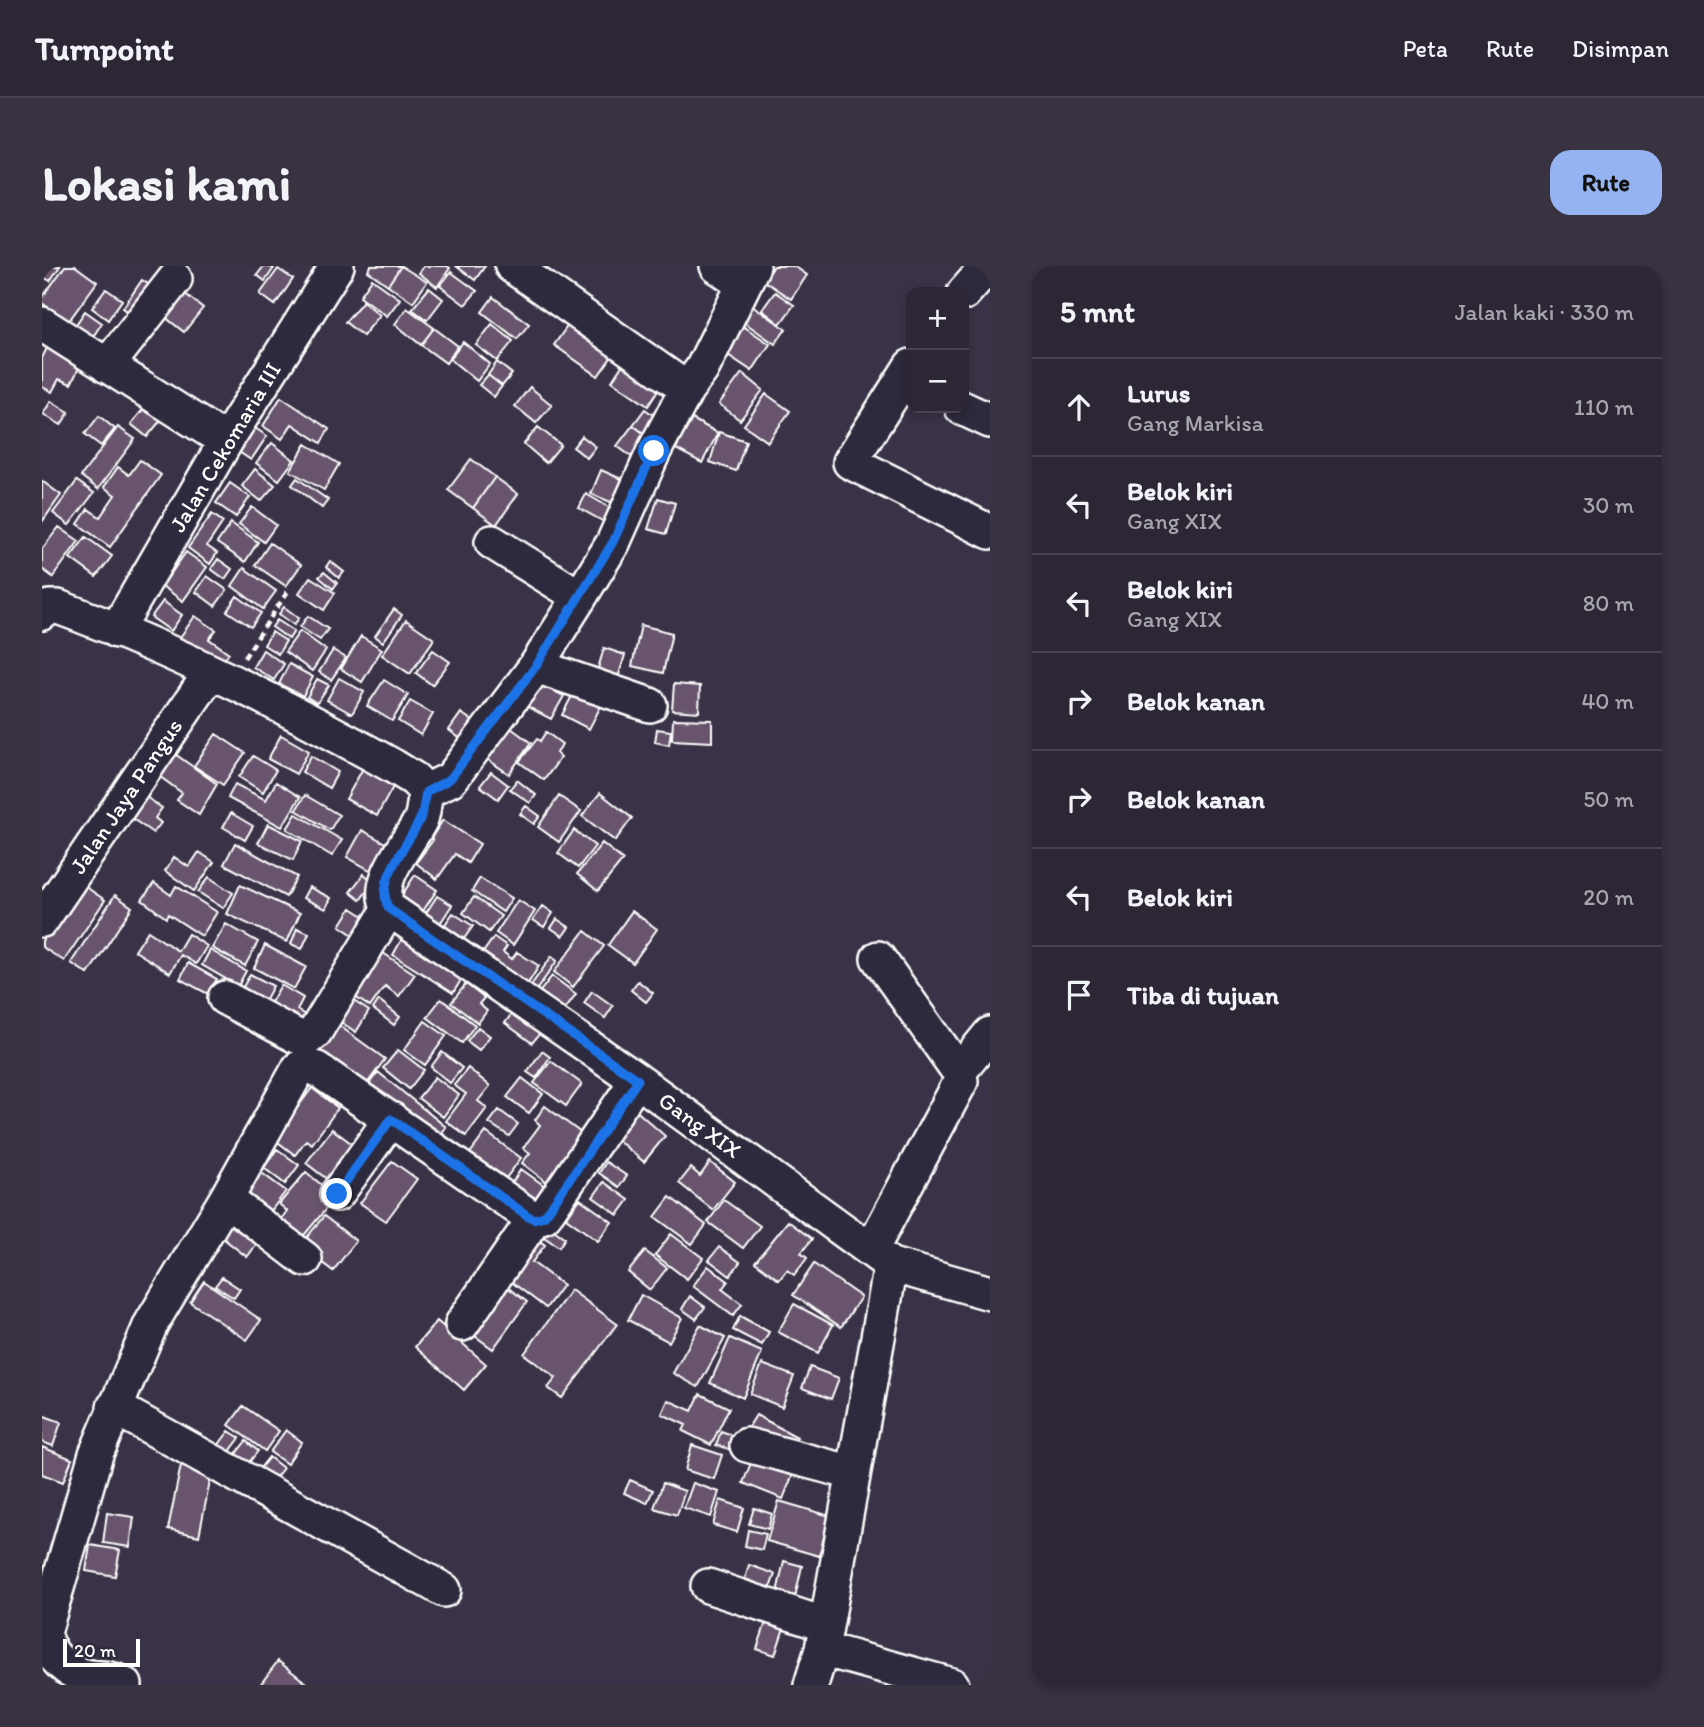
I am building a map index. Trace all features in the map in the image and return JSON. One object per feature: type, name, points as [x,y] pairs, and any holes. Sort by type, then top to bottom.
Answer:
[{"type":"street","name":"Jalan Cekomaria III","points":[[116,631],[226,441],[337,266]]},
{"type":"street","points":[[512,266],[687,388]]},
{"type":"street","points":[[969,287],[988,266]]},
{"type":"street","points":[[426,792],[450,779],[536,666],[613,542],[654,451],[687,388],[702,369],[738,272]]},
{"type":"street","points":[[107,366],[175,279]]},
{"type":"street","points":[[43,328],[226,441]]},
{"type":"street","points":[[906,380],[850,463],[990,532]]},
{"type":"street","points":[[969,411],[990,421]]},
{"type":"street","points":[[492,542],[580,597]]},
{"type":"street","points":[[42,613],[50,607],[58,607],[138,638],[220,676],[404,772],[426,792]]},
{"type":"street","points":[[536,666],[650,705]]},
{"type":"street","name":"Jalan Jaya Pangus","points":[[42,920],[220,676]]},
{"type":"street","points":[[225,998],[296,1036],[308,1038],[315,1032],[389,909],[384,896],[389,877],[400,851],[421,818],[426,792]]},
{"type":"street","name":"Gang XIX","points":[[389,909],[638,1080],[881,1258],[990,1293]]},
{"type":"street","points":[[811,1685],[824,1637],[853,1473],[881,1258],[961,1081],[959,1072],[878,958]]},
{"type":"street","points":[[959,1072],[990,1034]]},
{"type":"street","points":[[125,1685],[101,1676],[77,1680],[48,1650],[43,1639],[96,1454],[151,1324],[226,1199],[287,1086],[302,1066],[317,1069],[534,1219]]},
{"type":"street","points":[[462,1324],[534,1219],[544,1216],[548,1211],[638,1080]]},
{"type":"street","points":[[337,1194],[391,1119]]},
{"type":"street","points":[[226,1199],[305,1259]]},
{"type":"street","points":[[114,1407],[444,1590]]},
{"type":"street","points":[[747,1445],[853,1473]]},
{"type":"street","points":[[708,1586],[824,1637],[953,1685]]},
{"type":"path","points":[[220,676],[290,588]]},
{"type":"building","points":[[42,266],[60,266],[50,281],[42,276]]},
{"type":"building","points":[[65,266],[75,266],[97,282],[68,322],[42,303],[42,298]]},
{"type":"building","points":[[264,266],[274,268],[265,281],[257,275]]},
{"type":"building","points":[[371,266],[401,266],[388,285],[368,271]]},
{"type":"building","points":[[401,266],[427,282],[413,302],[388,285]]},
{"type":"building","points":[[424,266],[450,268],[437,287],[419,273]]},
{"type":"building","points":[[456,266],[485,266],[475,280]]},
{"type":"building","points":[[774,266],[794,266],[807,275],[791,299],[764,281]]},
{"type":"building","points":[[278,269],[293,279],[275,305],[260,294]]},
{"type":"building","points":[[451,272],[477,291],[465,305],[440,286]]},
{"type":"building","points":[[372,279],[400,299],[387,316],[360,296]]},
{"type":"building","points":[[142,280],[157,290],[138,319],[123,308]]},
{"type":"building","points":[[174,285],[203,308],[184,332],[155,309]]},
{"type":"building","points":[[429,288],[443,299],[427,320],[412,309]]},
{"type":"building","points":[[106,289],[122,300],[108,320],[92,308]]},
{"type":"building","points":[[775,292],[794,305],[780,324],[762,310]]},
{"type":"building","points":[[493,297],[529,324],[517,339],[482,312]]},
{"type":"building","points":[[363,301],[380,315],[363,336],[345,322]]},
{"type":"building","points":[[752,305],[786,329],[775,344],[741,320]]},
{"type":"building","points":[[407,308],[434,328],[421,345],[395,324]]},
{"type":"building","points":[[85,311],[102,323],[90,341],[73,329]]},
{"type":"building","points":[[573,318],[617,349],[598,376],[554,345]]},
{"type":"building","points":[[492,324],[513,341],[497,361],[476,345]]},
{"type":"building","points":[[740,324],[770,344],[752,371],[722,351]]},
{"type":"building","points":[[434,328],[458,346],[446,363],[421,345]]},
{"type":"building","points":[[463,342],[490,364],[477,381],[450,359]]},
{"type":"building","points":[[49,344],[82,362],[71,384],[59,379],[52,392],[42,387],[42,358]]},
{"type":"building","points":[[630,353],[667,377],[648,406],[612,381]]},
{"type":"building","points":[[497,362],[512,374],[502,386],[488,375]]},
{"type":"building","points":[[742,373],[763,390],[740,420],[719,404]]},
{"type":"building","points":[[488,375],[502,386],[494,397],[479,385]]},
{"type":"building","points":[[530,387],[552,405],[536,423],[515,406]]},
{"type":"building","points":[[766,394],[790,411],[768,442],[744,425]]},
{"type":"building","points":[[281,397],[329,429],[321,443],[292,424],[282,439],[263,426]]},
{"type":"building","points":[[51,401],[69,412],[61,425],[43,414]]},
{"type":"building","points":[[145,407],[161,420],[147,437],[131,424]]},
{"type":"building","points":[[645,409],[663,422],[651,439],[633,425]]},
{"type":"building","points":[[99,416],[115,429],[101,446],[85,434]]},
{"type":"building","points":[[692,419],[718,433],[702,463],[676,449]]},
{"type":"building","points":[[633,425],[651,439],[636,460],[617,446]]},
{"type":"building","points":[[252,426],[267,436],[251,460],[236,450]]},
{"type":"building","points":[[118,427],[135,439],[98,489],[81,476]]},
{"type":"building","points":[[538,427],[561,445],[546,463],[524,444]]},
{"type":"building","points":[[719,432],[746,441],[736,471],[710,462]]},
{"type":"building","points":[[582,436],[596,447],[587,458],[573,447]]},
{"type":"building","points":[[272,443],[294,460],[279,480],[256,463]]},
{"type":"building","points":[[306,444],[339,464],[324,490],[290,471]]},
{"type":"building","points":[[471,459],[495,477],[473,508],[448,490]]},
{"type":"building","points":[[140,460],[161,475],[110,547],[78,524],[88,509],[100,517],[115,495],[104,487],[118,467],[129,475]]},
{"type":"building","points":[[255,469],[275,485],[261,501],[242,486]]},
{"type":"building","points":[[601,470],[633,484],[623,507],[591,494]]},
{"type":"building","points":[[495,477],[518,494],[496,525],[473,508]]},
{"type":"building","points":[[297,478],[328,500],[322,508],[292,485]]},
{"type":"building","points":[[42,481],[61,495],[42,522]]},
{"type":"building","points":[[77,481],[94,493],[69,525],[53,513]]},
{"type":"building","points":[[230,483],[250,497],[236,517],[216,503]]},
{"type":"building","points":[[586,494],[614,510],[606,523],[579,508]]},
{"type":"building","points":[[658,498],[675,503],[666,534],[648,529]]},
{"type":"building","points":[[252,507],[276,525],[264,542],[239,524]]},
{"type":"building","points":[[212,514],[223,522],[207,546],[217,553],[210,564],[188,548]]},
{"type":"building","points":[[231,523],[258,542],[245,562],[217,543]]},
{"type":"building","points":[[59,527],[79,541],[53,577],[42,569],[42,549]]},
{"type":"building","points":[[86,537],[112,556],[96,577],[70,558]]},
{"type":"building","points":[[270,543],[301,565],[286,586],[255,565]]},
{"type":"building","points":[[186,552],[207,567],[183,601],[162,586]]},
{"type":"building","points":[[218,559],[232,569],[225,579],[211,569]]},
{"type":"building","points":[[330,561],[344,572],[339,578],[326,567]]},
{"type":"building","points":[[244,568],[276,591],[263,609],[232,586]]},
{"type":"building","points":[[324,572],[337,583],[333,589],[319,577]]},
{"type":"building","points":[[207,576],[227,590],[215,606],[196,592]]},
{"type":"building","points":[[310,577],[335,593],[324,610],[299,593]]},
{"type":"building","points":[[237,596],[261,613],[251,627],[227,611]]},
{"type":"building","points":[[163,601],[182,615],[171,631],[151,617]]},
{"type":"building","points":[[284,607],[299,618],[294,625],[279,614]]},
{"type":"building","points":[[394,609],[402,615],[383,642],[375,636]]},
{"type":"building","points":[[195,616],[216,630],[209,639],[229,653],[217,670],[176,643]]},
{"type":"building","points":[[308,616],[328,629],[320,640],[300,627]]},
{"type":"building","points":[[277,620],[294,631],[289,639],[272,627]]},
{"type":"building","points":[[406,620],[434,639],[410,674],[382,655]]},
{"type":"building","points":[[641,625],[672,633],[663,673],[632,666]]},
{"type":"building","points":[[300,631],[326,650],[312,671],[285,652]]},
{"type":"building","points":[[272,632],[286,641],[278,654],[264,645]]},
{"type":"building","points":[[361,636],[382,649],[362,682],[341,669]]},
{"type":"building","points":[[604,648],[625,655],[618,678],[597,672]]},
{"type":"building","points":[[263,650],[284,664],[274,680],[253,667]]},
{"type":"building","points":[[333,650],[346,658],[331,680],[319,672]]},
{"type":"building","points":[[433,650],[450,662],[432,685],[416,673]]},
{"type":"building","points":[[289,664],[313,677],[303,696],[279,684]]},
{"type":"building","points":[[339,678],[364,692],[352,714],[327,700]]},
{"type":"building","points":[[317,679],[329,685],[317,703],[307,697]]},
{"type":"building","points":[[384,680],[408,695],[392,721],[367,706]]},
{"type":"building","points":[[539,683],[564,696],[551,719],[526,706]]},
{"type":"building","points":[[674,684],[700,686],[699,712],[672,710]]},
{"type":"building","points":[[574,692],[601,706],[589,729],[562,715]]},
{"type":"building","points":[[410,701],[433,714],[421,735],[398,721]]},
{"type":"building","points":[[461,713],[480,726],[467,744],[449,730]]},
{"type":"building","points":[[673,719],[712,720],[712,742],[672,740]]},
{"type":"building","points":[[507,725],[531,743],[509,774],[484,757]]},
{"type":"building","points":[[657,729],[671,731],[669,745],[655,742]]},
{"type":"building","points":[[546,732],[562,744],[557,753],[561,757],[544,780],[519,762]]},
{"type":"building","points":[[216,734],[245,753],[223,785],[194,766]]},
{"type":"building","points":[[281,735],[309,751],[296,774],[268,759]]},
{"type":"building","points":[[175,754],[217,784],[199,815],[177,800],[182,793],[159,776]]},
{"type":"building","points":[[253,756],[276,770],[263,792],[239,777]]},
{"type":"building","points":[[311,756],[338,772],[329,788],[302,772]]},
{"type":"building","points":[[368,759],[399,776],[377,816],[346,799]]},
{"type":"building","points":[[491,772],[508,785],[498,799],[480,786]]},
{"type":"building","points":[[517,780],[536,795],[530,803],[510,789]]},
{"type":"building","points":[[276,782],[300,797],[282,827],[228,798],[235,784],[266,800]]},
{"type":"building","points":[[139,792],[162,808],[155,818],[161,823],[153,833],[124,813]]},
{"type":"building","points":[[600,793],[632,818],[615,841],[582,816]]},
{"type":"building","points":[[305,795],[339,815],[330,830],[296,810]]},
{"type":"building","points":[[559,796],[581,811],[559,842],[538,827]]},
{"type":"building","points":[[526,806],[540,816],[534,824],[520,814]]},
{"type":"building","points":[[231,813],[253,826],[245,840],[223,827]]},
{"type":"building","points":[[296,814],[342,840],[332,856],[287,829]]},
{"type":"building","points":[[443,820],[480,844],[468,863],[455,854],[437,879],[416,863],[433,840],[431,838]]},
{"type":"building","points":[[268,824],[302,841],[293,860],[258,843]]},
{"type":"building","points":[[362,830],[392,847],[377,874],[347,857]]},
{"type":"building","points":[[574,830],[595,846],[578,868],[558,853]]},
{"type":"building","points":[[235,843],[297,877],[286,897],[224,864]]},
{"type":"building","points":[[602,843],[623,860],[598,891],[577,874]]},
{"type":"building","points":[[199,852],[214,862],[194,891],[165,871],[174,857],[189,867]]},
{"type":"building","points":[[364,874],[374,882],[360,900],[350,892]]},
{"type":"building","points":[[415,875],[437,890],[419,917],[397,903]]},
{"type":"building","points":[[209,877],[233,893],[223,908],[198,892]]},
{"type":"building","points":[[480,878],[512,898],[503,912],[472,891]]},
{"type":"building","points":[[80,883],[105,900],[64,961],[42,947],[42,941]]},
{"type":"building","points":[[154,883],[171,895],[176,886],[217,912],[202,936],[168,914],[166,918],[142,900]]},
{"type":"building","points":[[240,885],[300,913],[287,942],[227,914]]},
{"type":"building","points":[[309,887],[331,898],[326,909],[303,898]]},
{"type":"building","points":[[115,895],[132,907],[88,974],[71,963]]},
{"type":"building","points":[[437,896],[452,905],[439,925],[424,916]]},
{"type":"building","points":[[474,897],[501,916],[489,932],[463,913]]},
{"type":"building","points":[[518,900],[535,911],[513,945],[496,933]]},
{"type":"building","points":[[543,906],[553,913],[544,927],[533,920]]},
{"type":"building","points":[[351,908],[368,919],[356,937],[340,926]]},
{"type":"building","points":[[632,911],[657,929],[633,963],[608,945]]},
{"type":"building","points":[[453,913],[473,926],[461,943],[441,930]]},
{"type":"building","points":[[557,919],[569,927],[563,936],[551,928]]},
{"type":"building","points":[[226,924],[258,942],[245,966],[212,948]]},
{"type":"building","points":[[297,928],[309,933],[302,949],[291,944]]},
{"type":"building","points":[[148,931],[178,951],[188,934],[207,946],[196,964],[181,955],[170,973],[135,951]]},
{"type":"building","points":[[585,931],[604,946],[573,987],[554,972]]},
{"type":"building","points":[[403,937],[464,975],[453,993],[393,955]]},
{"type":"building","points":[[494,937],[507,946],[503,952],[512,959],[517,952],[539,966],[527,985],[482,954]]},
{"type":"building","points":[[265,945],[306,967],[294,989],[254,968]]},
{"type":"building","points":[[377,949],[415,974],[399,996],[385,986],[370,1007],[348,992]]},
{"type":"building","points":[[210,950],[246,971],[238,986],[202,965]]},
{"type":"building","points":[[552,956],[557,961],[530,999],[524,995]]},
{"type":"building","points":[[188,963],[217,979],[208,994],[180,979]]},
{"type":"building","points":[[250,974],[273,986],[260,1010],[237,998]]},
{"type":"building","points":[[552,976],[576,994],[562,1013],[538,994]]},
{"type":"building","points":[[638,981],[653,993],[646,1002],[631,990]]},
{"type":"building","points":[[466,984],[484,998],[479,1004],[487,1011],[478,1023],[451,1003]]},
{"type":"building","points":[[281,985],[303,998],[297,1010],[316,1022],[285,1019],[267,1009]]},
{"type":"building","points":[[592,991],[613,1006],[605,1018],[584,1003]]},
{"type":"building","points":[[346,996],[369,1011],[356,1032],[333,1017]]},
{"type":"building","points":[[441,999],[475,1025],[462,1043],[427,1017]]},
{"type":"building","points":[[379,1000],[400,1017],[394,1025],[373,1009]]},
{"type":"building","points":[[513,1012],[540,1033],[532,1043],[505,1023]]},
{"type":"building","points":[[330,1019],[385,1059],[361,1092],[307,1052]]},
{"type":"building","points":[[425,1021],[446,1036],[425,1065],[404,1050]]},
{"type":"building","points":[[478,1027],[490,1036],[479,1050],[467,1041]]},
{"type":"building","points":[[398,1050],[424,1070],[409,1089],[383,1068]]},
{"type":"building","points":[[542,1051],[550,1057],[536,1078],[527,1072]]},
{"type":"building","points":[[442,1052],[462,1068],[450,1083],[431,1067]]},
{"type":"building","points":[[551,1061],[582,1084],[566,1106],[534,1083]]},
{"type":"building","points":[[468,1068],[490,1086],[478,1101],[487,1108],[466,1136],[446,1121],[466,1094],[454,1085]]},
{"type":"building","points":[[378,1072],[446,1127],[434,1144],[365,1089]]},
{"type":"building","points":[[435,1077],[459,1095],[443,1117],[418,1098]]},
{"type":"building","points":[[522,1078],[543,1094],[529,1113],[507,1097]]},
{"type":"building","points":[[312,1088],[338,1108],[312,1144],[306,1140],[295,1155],[274,1139]]},
{"type":"building","points":[[545,1106],[585,1136],[552,1186],[522,1163],[530,1153],[523,1148],[540,1125],[535,1120]]},
{"type":"building","points":[[632,1107],[665,1136],[644,1162],[609,1133]]},
{"type":"building","points":[[499,1110],[518,1124],[509,1136],[489,1123]]},
{"type":"building","points":[[332,1129],[355,1146],[328,1180],[306,1163]]},
{"type":"building","points":[[486,1132],[521,1158],[503,1182],[468,1156]]},
{"type":"building","points":[[277,1149],[299,1165],[285,1184],[264,1168]]},
{"type":"building","points":[[392,1161],[417,1179],[386,1221],[360,1203]]},
{"type":"building","points":[[606,1162],[627,1176],[619,1187],[599,1173]]},
{"type":"building","points":[[710,1162],[735,1182],[713,1210],[679,1183],[691,1168],[700,1176]]},
{"type":"building","points":[[255,1168],[286,1191],[267,1216],[236,1192]]},
{"type":"building","points":[[521,1169],[549,1189],[538,1204],[511,1184]]},
{"type":"building","points":[[306,1172],[336,1197],[300,1240],[279,1222],[287,1211],[279,1204]]},
{"type":"building","points":[[604,1182],[629,1200],[618,1215],[593,1197]]},
{"type":"building","points":[[670,1197],[706,1225],[692,1244],[655,1217]]},
{"type":"building","points":[[580,1199],[612,1222],[598,1241],[566,1218]]},
{"type":"building","points":[[724,1200],[760,1226],[743,1248],[708,1222]]},
{"type":"building","points":[[230,1211],[263,1236],[247,1257],[214,1231]]},
{"type":"building","points":[[324,1216],[356,1241],[333,1271],[300,1246]]},
{"type":"building","points":[[788,1221],[812,1239],[801,1253],[807,1258],[794,1275],[787,1270],[779,1280],[755,1262]]},
{"type":"building","points":[[551,1228],[565,1238],[559,1247],[544,1237]]},
{"type":"building","points":[[531,1234],[545,1245],[532,1262],[563,1285],[546,1308],[501,1274]]},
{"type":"building","points":[[671,1234],[703,1258],[687,1279],[655,1255]]},
{"type":"building","points":[[719,1247],[740,1262],[730,1276],[709,1260]]},
{"type":"building","points":[[645,1251],[667,1268],[650,1290],[628,1272]]},
{"type":"building","points":[[814,1264],[861,1297],[841,1327],[793,1295]]},
{"type":"building","points":[[708,1266],[728,1281],[722,1289],[742,1304],[733,1316],[693,1286]]},
{"type":"building","points":[[222,1277],[240,1289],[234,1298],[215,1286]]},
{"type":"building","points":[[204,1281],[261,1320],[247,1340],[190,1302]]},
{"type":"building","points":[[502,1283],[527,1302],[493,1349],[468,1331]]},
{"type":"building","points":[[571,1290],[617,1324],[562,1398],[548,1388],[556,1378],[524,1354]]},
{"type":"building","points":[[641,1295],[682,1318],[669,1342],[628,1320]]},
{"type":"building","points":[[690,1296],[705,1307],[696,1319],[682,1309]]},
{"type":"building","points":[[794,1304],[833,1325],[818,1353],[778,1332]]},
{"type":"building","points":[[740,1316],[769,1332],[762,1345],[733,1330]]},
{"type":"building","points":[[437,1321],[486,1364],[464,1390],[415,1347]]},
{"type":"building","points":[[700,1325],[725,1338],[698,1387],[673,1373]]},
{"type":"building","points":[[730,1338],[762,1352],[743,1398],[710,1383]]},
{"type":"building","points":[[762,1364],[794,1376],[782,1407],[750,1394]]},
{"type":"building","points":[[810,1367],[839,1378],[831,1399],[802,1388]]},
{"type":"building","points":[[700,1394],[729,1408],[711,1445],[683,1431],[686,1425],[662,1414],[668,1400],[692,1411]]},
{"type":"building","points":[[243,1406],[279,1431],[265,1451],[229,1425]]},
{"type":"building","points":[[42,1415],[61,1422],[53,1446],[42,1442]]},
{"type":"building","points":[[756,1415],[797,1437],[789,1451],[748,1428]]},
{"type":"building","points":[[286,1430],[302,1442],[287,1464],[270,1452]]},
{"type":"building","points":[[229,1431],[240,1438],[224,1459],[214,1451]]},
{"type":"building","points":[[721,1431],[740,1438],[735,1451],[716,1445]]},
{"type":"building","points":[[246,1441],[258,1451],[243,1470],[231,1460]]},
{"type":"building","points":[[692,1445],[722,1455],[714,1479],[685,1470]]},
{"type":"building","points":[[42,1447],[72,1459],[63,1482],[42,1474]]},
{"type":"building","points":[[269,1457],[283,1468],[267,1489],[252,1478]]},
{"type":"building","points":[[753,1458],[793,1474],[783,1499],[743,1483]]},
{"type":"building","points":[[181,1465],[212,1471],[199,1536],[168,1529]]},
{"type":"building","points":[[630,1480],[653,1490],[647,1503],[624,1493]]},
{"type":"building","points":[[663,1483],[685,1491],[677,1515],[654,1508]]},
{"type":"building","points":[[693,1483],[719,1492],[711,1517],[684,1508]]},
{"type":"building","points":[[720,1500],[744,1508],[737,1532],[713,1525]]},
{"type":"building","points":[[779,1501],[830,1516],[819,1556],[767,1541]]},
{"type":"building","points":[[754,1508],[772,1514],[768,1529],[749,1524]]},
{"type":"building","points":[[107,1513],[134,1517],[130,1547],[103,1543]]},
{"type":"building","points":[[748,1530],[766,1534],[762,1550],[745,1546]]},
{"type":"building","points":[[90,1545],[120,1550],[115,1576],[86,1571]]},
{"type":"building","points":[[784,1561],[802,1566],[794,1602],[776,1597]]},
{"type":"building","points":[[749,1565],[775,1574],[770,1588],[745,1579]]},
{"type":"building","points":[[767,1619],[785,1625],[775,1655],[757,1649]]},
{"type":"building","points":[[278,1661],[309,1685],[260,1685]]},
{"type":"route","points":[[337,1194],[391,1119],[528,1216],[540,1218],[548,1211],[638,1080],[389,909],[384,896],[400,851],[421,818],[426,792],[450,779],[536,666],[613,542],[654,451]]}]
